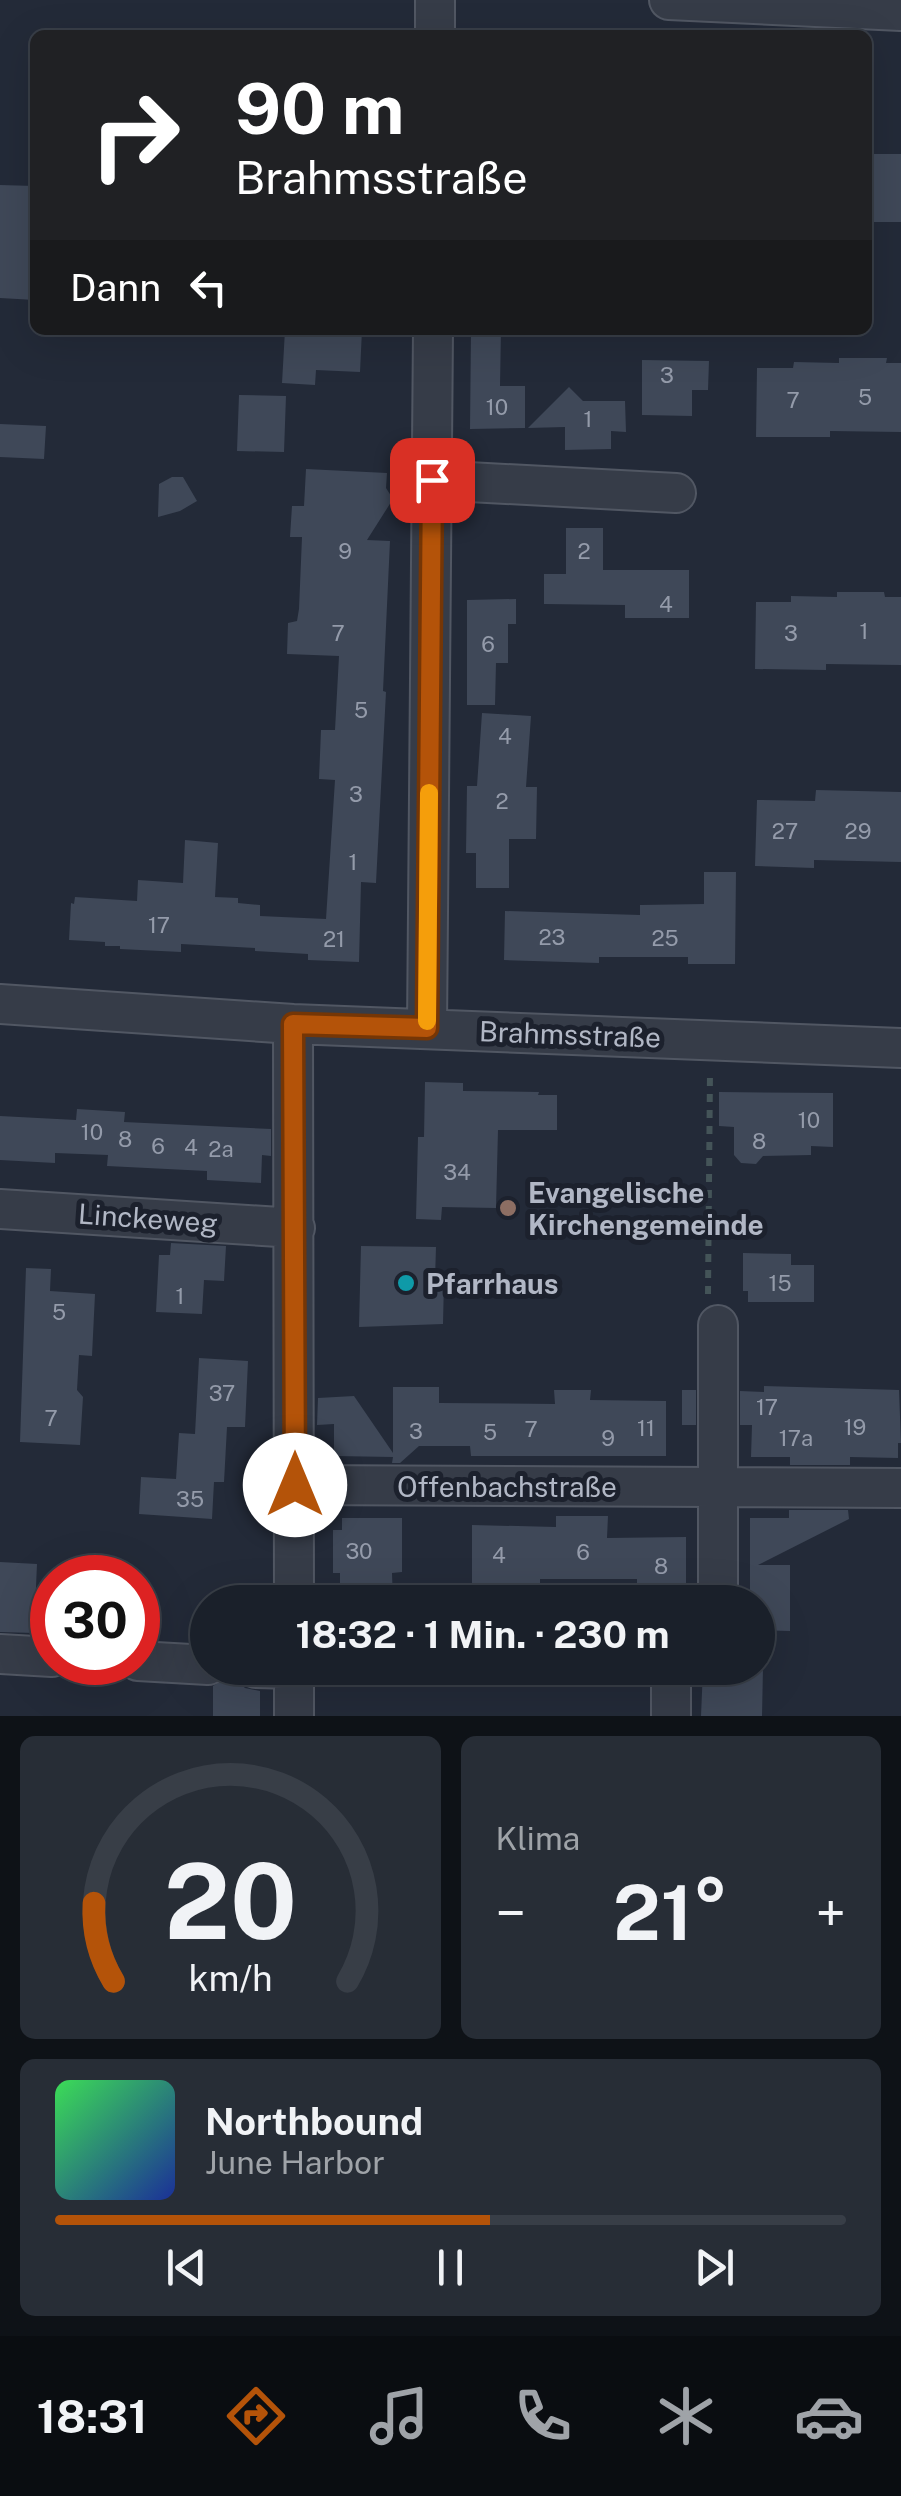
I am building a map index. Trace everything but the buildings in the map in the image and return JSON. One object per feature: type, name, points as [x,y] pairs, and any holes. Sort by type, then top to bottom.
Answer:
[{"type":"street","points":[[435,30],[436,0]]},
{"type":"street","points":[[669,0],[901,11]]},
{"type":"street","points":[[427,1028],[433,335]]},
{"type":"street","points":[[432,480],[676,493]]},
{"type":"street","name":"Brahmsstraße","points":[[0,1004],[293,1024],[901,1048]]},
{"type":"street","points":[[293,1024],[294,1585]]},
{"type":"street","name":"Linckeweg","points":[[0,1209],[295,1228]]},
{"type":"street","points":[[718,1324],[718,1585]]},
{"type":"street","name":"Offenbachstraße","points":[[295,1485],[901,1488]]},
{"type":"street","points":[[0,1654],[30,1656]]},
{"type":"street","points":[[160,1662],[190,1664]]},
{"type":"street","points":[[294,1685],[294,1716]]},
{"type":"street","points":[[671,1716],[672,1685]]},
{"type":"path","points":[[711,1040],[708,1307],[718,1324]]},
{"type":"slow traffic","points":[[427,1021],[429,793]]},
{"type":"place","name":"Evangelische Kirchengemeinde","points":[[508,1208]]},
{"type":"place","name":"Pfarrhaus","points":[[406,1283]]},
{"type":"route","points":[[295,1485],[293,1024],[427,1028],[432,480]]}]
